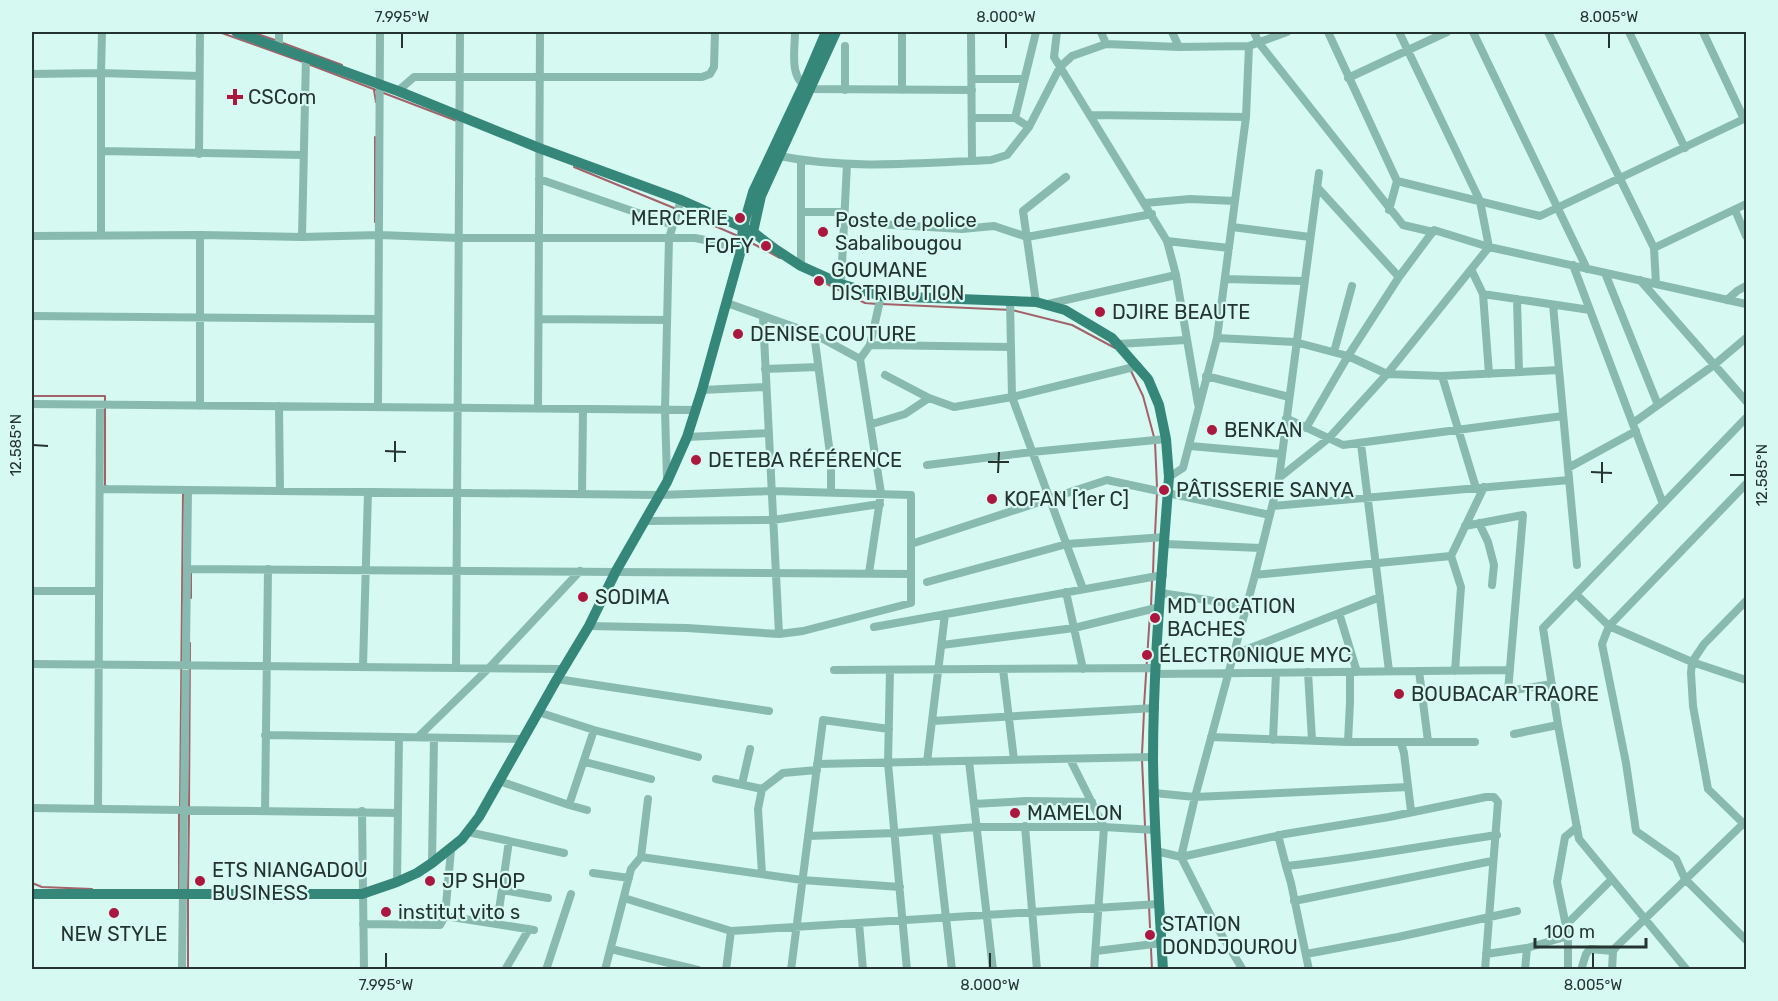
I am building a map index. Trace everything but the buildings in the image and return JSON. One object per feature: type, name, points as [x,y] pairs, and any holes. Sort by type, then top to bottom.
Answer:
[{"type":"main road","points":[[236,32],[398,91],[540,148],[681,200],[748,230],[801,266],[841,285],[881,296],[1041,303],[1065,310],[1084,320],[1118,345],[1148,379],[1159,405],[1166,439],[1169,477],[1156,671],[1154,758],[1155,830],[1163,969]]},
{"type":"main road","points":[[32,894],[362,894],[417,873],[451,849],[468,832],[479,818],[589,626],[616,572],[667,483],[696,410],[741,248],[807,88],[826,32]]},
{"type":"main road","points":[[748,230],[753,192],[836,32]]},
{"type":"street","points":[[101,235],[102,32]]},
{"type":"street","points":[[199,154],[200,32]]},
{"type":"street","points":[[279,32],[279,47]]},
{"type":"street","points":[[378,406],[380,32]]},
{"type":"street","points":[[456,668],[460,32]]},
{"type":"street","points":[[538,409],[540,32]]},
{"type":"street","points":[[398,91],[414,77],[702,77],[710,74],[714,67],[716,32]]},
{"type":"street","points":[[795,32],[795,73],[807,88],[972,90]]},
{"type":"street","points":[[902,32],[902,90]]},
{"type":"street","points":[[972,32],[972,161]]},
{"type":"street","points":[[1015,118],[1036,32]]},
{"type":"street","points":[[1057,32],[1054,57],[1167,241],[1176,275],[1198,408]]},
{"type":"street","points":[[1101,32],[1106,44]]},
{"type":"street","points":[[1172,32],[1179,47]]},
{"type":"street","points":[[1254,32],[1259,43],[1403,225],[1434,230],[1489,247],[1746,304]]},
{"type":"street","points":[[779,156],[847,164],[992,160],[1007,155],[1029,127],[1060,67],[1071,56],[1106,44],[1179,47],[1249,46],[1287,32]]},
{"type":"street","points":[[1328,32],[1397,181],[1389,210]]},
{"type":"street","points":[[1279,478],[1329,438],[1387,374],[1489,247],[1480,201],[1399,32]]},
{"type":"street","points":[[1348,78],[1447,32]]},
{"type":"street","points":[[1473,32],[1587,269]]},
{"type":"street","points":[[1548,32],[1654,248],[1656,284]]},
{"type":"street","points":[[1629,32],[1685,148]]},
{"type":"street","points":[[1397,181],[1540,216],[1745,119],[1703,32]]},
{"type":"street","points":[[845,46],[845,90]]},
{"type":"street","points":[[1169,477],[1183,468],[1217,338],[1246,117],[1249,46]]},
{"type":"street","points":[[302,237],[306,57]]},
{"type":"street","points":[[32,74],[100,73],[199,76]]},
{"type":"street","points":[[972,79],[1024,79]]},
{"type":"street","points":[[1091,115],[1246,117]]},
{"type":"street","points":[[972,118],[1015,118],[1029,127]]},
{"type":"street","points":[[101,151],[303,156]]},
{"type":"street","points":[[801,160],[801,266]]},
{"type":"street","points":[[841,285],[847,164]]},
{"type":"street","points":[[1243,969],[1215,924],[1180,857],[1256,575],[1279,478],[1295,342],[1319,173]]},
{"type":"street","points":[[1066,177],[1023,211],[1041,303],[1176,275]]},
{"type":"street","points":[[539,179],[673,225]]},
{"type":"street","points":[[1317,187],[1399,277]]},
{"type":"street","points":[[1145,203],[1190,199],[1235,201]]},
{"type":"street","points":[[667,483],[665,410],[669,238],[681,200]]},
{"type":"street","points":[[1654,248],[1746,204]]},
{"type":"street","points":[[1735,210],[1746,236]]},
{"type":"street","points":[[802,212],[844,212]]},
{"type":"street","points":[[845,222],[962,229],[994,226],[1027,237],[1152,214]]},
{"type":"street","points":[[1232,227],[1310,237]]},
{"type":"street","points":[[1306,428],[1348,356],[1432,231]]},
{"type":"street","points":[[200,235],[201,406]]},
{"type":"street","points":[[32,236],[379,235],[459,238],[695,238],[741,248]]},
{"type":"street","points":[[1167,241],[1229,248]]},
{"type":"street","points":[[1573,265],[1664,504]]},
{"type":"street","points":[[1472,269],[1483,294],[1489,374]]},
{"type":"street","points":[[1605,273],[1658,405]]},
{"type":"street","points":[[1225,279],[1304,281]]},
{"type":"street","points":[[1640,280],[1746,401]]},
{"type":"street","points":[[1334,352],[1352,286]]},
{"type":"street","points":[[1727,300],[1746,286]]},
{"type":"street","points":[[1483,294],[1590,310]]},
{"type":"street","points":[[869,573],[881,493],[860,359],[870,345],[881,296]]},
{"type":"street","points":[[1517,299],[1519,372]]},
{"type":"street","points":[[1010,301],[1012,397],[1083,589]]},
{"type":"street","points":[[727,303],[814,334],[860,359]]},
{"type":"street","points":[[1553,305],[1577,564]]},
{"type":"street","points":[[32,316],[378,319]]},
{"type":"street","points":[[763,317],[779,634]]},
{"type":"street","points":[[538,319],[667,320]]},
{"type":"street","points":[[814,334],[831,461],[831,492]]},
{"type":"street","points":[[1217,338],[1295,342],[1348,356],[1387,374],[1442,376],[1559,370]]},
{"type":"street","points":[[1568,468],[1634,427],[1658,405],[1714,365],[1746,338]]},
{"type":"street","points":[[1118,345],[1186,340]]},
{"type":"street","points":[[870,345],[1011,347]]},
{"type":"street","points":[[885,375],[929,398],[954,406],[1012,397],[1138,366]]},
{"type":"street","points":[[765,369],[818,367]]},
{"type":"street","points":[[1206,376],[1289,397]]},
{"type":"street","points":[[1442,376],[1480,488],[1450,556],[1461,587],[1455,671]]},
{"type":"street","points":[[702,390],[766,387]]},
{"type":"street","points":[[872,424],[905,414],[929,398]]},
{"type":"street","points":[[32,404],[696,410]]},
{"type":"street","points":[[98,809],[100,405]]},
{"type":"street","points":[[279,406],[280,491]]},
{"type":"street","points":[[582,494],[583,409]]},
{"type":"street","points":[[1286,418],[1343,445],[1563,416]]},
{"type":"street","points":[[1687,969],[1579,839],[1543,628],[1746,418]]},
{"type":"street","points":[[687,436],[769,433]]},
{"type":"street","points":[[927,465],[1166,439]]},
{"type":"street","points":[[1361,444],[1389,671]]},
{"type":"street","points":[[1190,446],[1282,454]]},
{"type":"street","points":[[911,544],[1107,480],[1168,493],[1272,510],[1368,498],[1569,480]]},
{"type":"street","points":[[1746,484],[1609,626],[1602,644],[1626,763],[1636,831],[1676,859],[1685,879],[1746,940]]},
{"type":"street","points":[[100,489],[660,495],[772,491],[911,495],[911,603],[803,631],[779,634],[687,628],[589,626]]},
{"type":"street","points":[[182,969],[188,490]]},
{"type":"street","points":[[363,666],[368,492]]},
{"type":"street","points":[[645,521],[773,520],[880,504]]},
{"type":"street","points":[[1465,526],[1523,515],[1508,690],[1552,684]]},
{"type":"street","points":[[1479,523],[1488,542],[1494,565],[1492,585]]},
{"type":"street","points":[[927,582],[1067,544],[1165,541],[1261,548]]},
{"type":"street","points":[[1256,575],[1450,556]]},
{"type":"street","points":[[187,568],[911,573]]},
{"type":"street","points":[[264,811],[268,569]]},
{"type":"street","points":[[418,737],[489,668],[580,571]]},
{"type":"street","points":[[874,627],[1162,575]]},
{"type":"street","points":[[32,591],[99,591]]},
{"type":"street","points":[[1066,592],[1083,669]]},
{"type":"street","points":[[1161,593],[1247,606]]},
{"type":"street","points":[[1576,594],[1609,626],[1692,662],[1746,680]]},
{"type":"street","points":[[1235,654],[1380,597]]},
{"type":"street","points":[[1612,969],[1612,951],[1685,879],[1746,824],[1708,789],[1693,706],[1691,673],[1692,662],[1704,644],[1746,602]]},
{"type":"street","points":[[942,645],[1074,628],[1160,607]]},
{"type":"street","points":[[927,762],[945,614]]},
{"type":"street","points":[[1340,614],[1354,672],[1348,742]]},
{"type":"street","points":[[32,664],[489,668],[560,674],[769,711]]},
{"type":"street","points":[[1003,669],[1014,760]]},
{"type":"street","points":[[834,670],[1083,669],[1276,673],[1510,670]]},
{"type":"street","points":[[890,670],[888,763],[908,969]]},
{"type":"street","points":[[1419,671],[1428,741]]},
{"type":"street","points":[[1308,672],[1312,740]]},
{"type":"street","points":[[1273,740],[1276,673]]},
{"type":"street","points":[[932,722],[1155,708]]},
{"type":"street","points":[[538,712],[594,730],[698,758]]},
{"type":"street","points":[[790,969],[823,720],[889,729]]},
{"type":"street","points":[[1514,734],[1558,725]]},
{"type":"street","points":[[569,805],[594,730]]},
{"type":"street","points":[[266,735],[523,739]]},
{"type":"street","points":[[397,882],[399,737]]},
{"type":"street","points":[[1212,737],[1348,742],[1475,742]]},
{"type":"street","points":[[432,863],[434,738]]},
{"type":"street","points":[[1401,743],[1411,811]]},
{"type":"street","points":[[742,784],[750,749]]},
{"type":"street","points":[[762,874],[758,809],[762,789],[783,773],[817,767],[888,763],[1154,758]]},
{"type":"street","points":[[1070,759],[1104,827],[1094,969]]},
{"type":"street","points":[[969,761],[993,969]]},
{"type":"street","points":[[585,762],[651,779]]},
{"type":"street","points":[[716,779],[762,789]]},
{"type":"street","points":[[499,781],[587,810]]},
{"type":"street","points":[[1154,793],[1195,797],[1408,787]]},
{"type":"street","points":[[1156,851],[1180,857],[1278,835],[1494,797],[1498,802],[1497,835],[1492,861],[1485,969]]},
{"type":"street","points":[[605,969],[631,869],[641,857],[648,799]]},
{"type":"street","points":[[974,804],[1027,801],[1092,802]]},
{"type":"street","points":[[32,808],[398,813]]},
{"type":"street","points":[[362,812],[364,969]]},
{"type":"street","points":[[808,836],[1025,826],[1155,830]]},
{"type":"street","points":[[1025,826],[1037,969]]},
{"type":"street","points":[[1568,969],[1568,936],[1557,882],[1565,837],[1577,827]]},
{"type":"street","points":[[936,830],[952,969]]},
{"type":"street","points":[[468,832],[564,853]]},
{"type":"street","points":[[1278,835],[1309,969]]},
{"type":"street","points":[[1286,866],[1341,860],[1497,835]]},
{"type":"street","points":[[497,924],[509,841]]},
{"type":"street","points":[[363,924],[440,925],[445,916],[451,849]]},
{"type":"street","points":[[641,857],[802,880],[900,887]]},
{"type":"street","points":[[1294,902],[1492,861]]},
{"type":"street","points":[[593,873],[629,878]]},
{"type":"street","points":[[1565,926],[1612,879]]},
{"type":"street","points":[[502,890],[548,898]]},
{"type":"street","points":[[546,969],[571,894]]},
{"type":"street","points":[[624,898],[731,931],[1159,904]]},
{"type":"street","points":[[1306,954],[1398,938],[1516,911]]},
{"type":"street","points":[[445,916],[532,930],[505,969]]},
{"type":"street","points":[[859,923],[863,969]]},
{"type":"street","points":[[726,969],[731,931]]},
{"type":"street","points":[[1486,954],[1527,948],[1568,936]]},
{"type":"street","points":[[1096,951],[1162,943]]},
{"type":"street","points":[[1525,969],[1527,948]]},
{"type":"street","points":[[611,949],[660,965],[698,969]]},
{"type":"street","points":[[1581,969],[1590,949],[1612,951]]},
{"type":"waterway","points":[[219,32],[303,62]]},
{"type":"waterway","points":[[252,32],[275,40]]},
{"type":"waterway","points":[[280,42],[342,65]]},
{"type":"waterway","points":[[308,64],[376,90]]},
{"type":"waterway","points":[[374,90],[376,102]]},
{"type":"waterway","points":[[381,92],[457,121]]},
{"type":"waterway","points":[[375,137],[375,222]]},
{"type":"waterway","points":[[574,167],[674,208]]},
{"type":"waterway","points":[[680,211],[738,236]]},
{"type":"waterway","points":[[748,241],[780,258]]},
{"type":"waterway","points":[[827,284],[865,303],[877,304]]},
{"type":"waterway","points":[[882,304],[1012,310],[1072,325],[1115,348]]},
{"type":"waterway","points":[[1131,371],[1143,396],[1154,437]]},
{"type":"waterway","points":[[32,396],[105,396],[105,401]]},
{"type":"waterway","points":[[105,407],[105,486],[107,486]]},
{"type":"waterway","points":[[1155,442],[1157,487]]},
{"type":"waterway","points":[[180,808],[183,493]]},
{"type":"waterway","points":[[1155,535],[1157,493]]},
{"type":"waterway","points":[[1153,574],[1154,541]]},
{"type":"waterway","points":[[191,571],[191,598]]},
{"type":"waterway","points":[[1151,607],[1152,580]]},
{"type":"waterway","points":[[1144,706],[1150,613]]},
{"type":"waterway","points":[[189,808],[190,643]]},
{"type":"waterway","points":[[1142,754],[1144,712]]},
{"type":"waterway","points":[[1142,760],[1145,826]]},
{"type":"waterway","points":[[179,814],[179,889]]},
{"type":"waterway","points":[[188,892],[189,814]]},
{"type":"waterway","points":[[1145,832],[1149,901]]},
{"type":"waterway","points":[[32,883],[42,887],[92,889]]},
{"type":"waterway","points":[[188,898],[188,970]]},
{"type":"waterway","points":[[1149,906],[1152,970]]},
{"type":"place","name":"CSCom","points":[[235,97]]},
{"type":"place","name":"MERCERIE","points":[[740,218]]},
{"type":"place","name":"Poste de police Sabalibougou","points":[[823,232]]},
{"type":"place","name":"FOFY","points":[[766,246]]},
{"type":"place","name":"GOUMANE DISTRIBUTION","points":[[819,281]]},
{"type":"place","name":"DJIRE BEAUTE","points":[[1100,312]]},
{"type":"place","name":"DENISE COUTURE","points":[[738,334]]},
{"type":"place","name":"BENKAN","points":[[1212,430]]},
{"type":"place","name":"DETEBA RÉFÉRENCE","points":[[696,460]]},
{"type":"place","name":"PÂTISSERIE SANYA","points":[[1164,490]]},
{"type":"place","name":"KOFAN [1er C]","points":[[992,499]]},
{"type":"place","name":"SODIMA","points":[[583,597]]},
{"type":"place","name":"MD LOCATION BACHES","points":[[1155,618]]},
{"type":"place","name":"ÉLECTRONIQUE MYC","points":[[1147,655]]},
{"type":"place","name":"BOUBACAR TRAORE","points":[[1399,694]]},
{"type":"place","name":"MAMELON","points":[[1015,813]]},
{"type":"place","name":"ETS NIANGADOU BUSINESS","points":[[200,881]]},
{"type":"place","name":"JP SHOP","points":[[430,881]]},
{"type":"place","name":"institut vito s","points":[[386,912]]},
{"type":"place","name":"NEW STYLE","points":[[114,913]]},
{"type":"place","name":"STATION DONDJOUROU","points":[[1150,935]]}]
